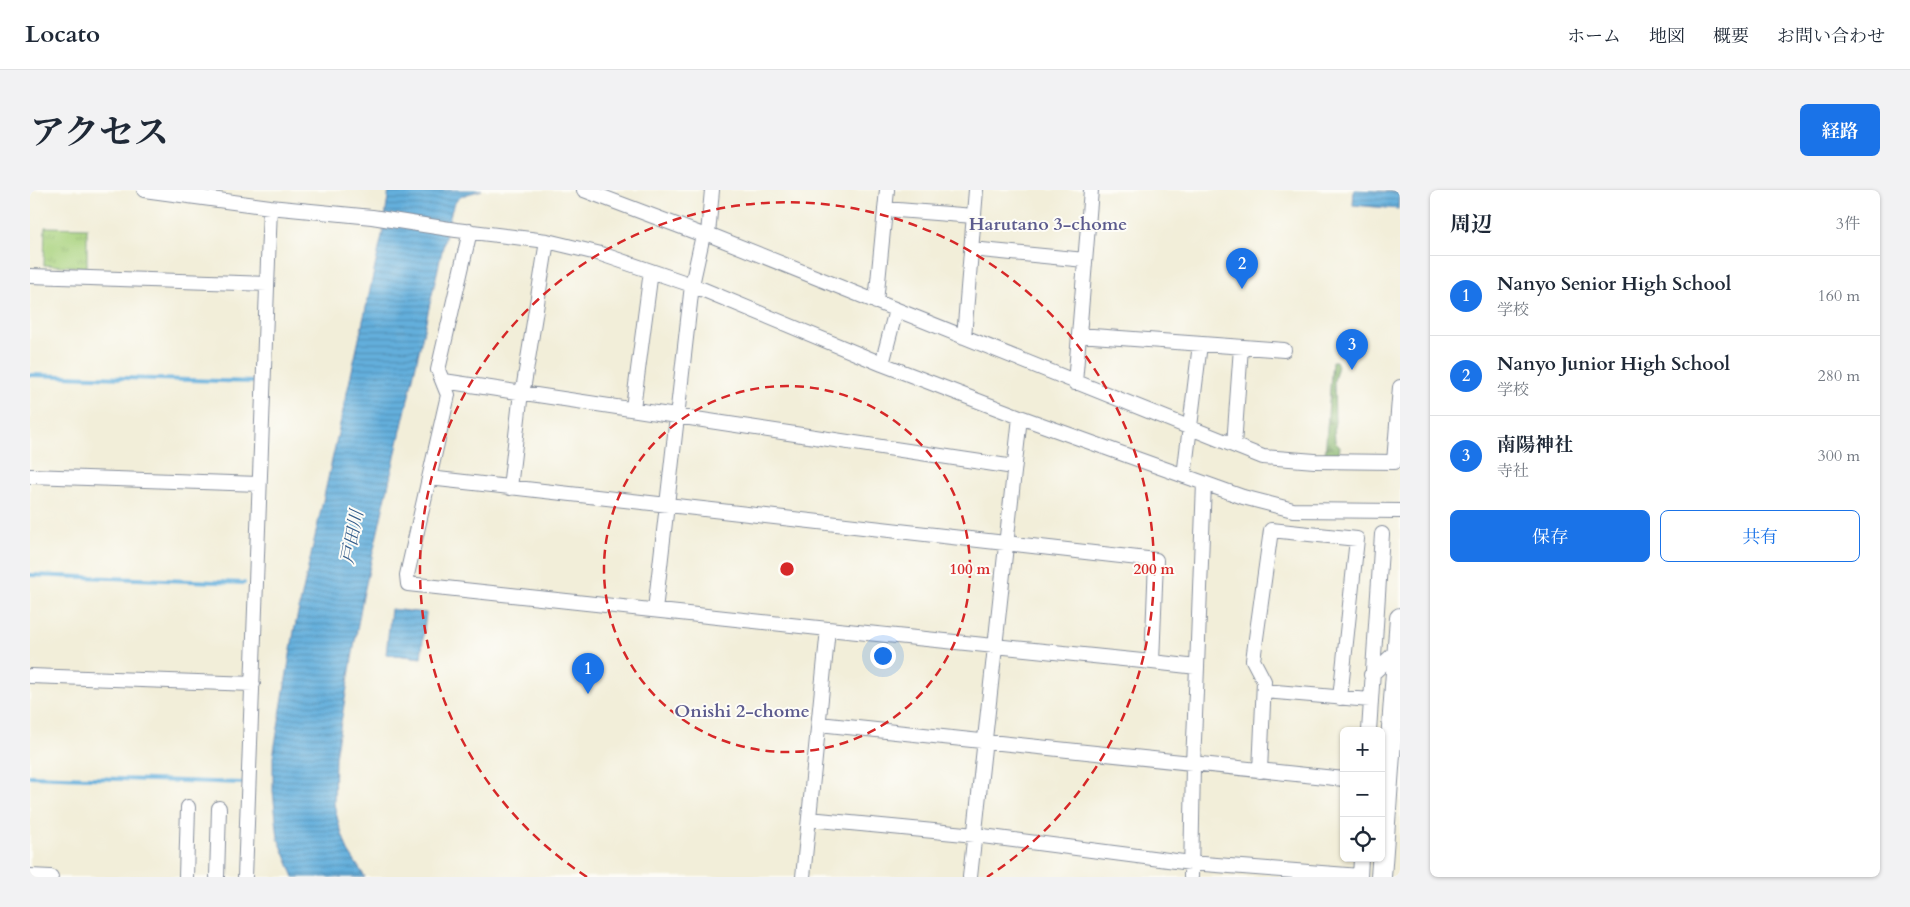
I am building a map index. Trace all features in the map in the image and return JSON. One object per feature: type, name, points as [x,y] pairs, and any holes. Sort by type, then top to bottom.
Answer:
[{"type":"highway","points":[[1381,877],[1389,790],[1400,618]]},
{"type":"highway","points":[[1389,790],[1393,877]]},
{"type":"street","points":[[144,190],[270,207],[376,217],[453,229],[547,240],[601,254],[692,285],[882,364],[1020,417],[1243,497],[1293,510],[1400,512]]},
{"type":"street","points":[[584,190],[706,235],[1263,457],[1315,461],[1394,462],[1400,387]]},
{"type":"street","points":[[655,610],[692,285],[706,235],[712,190]]},
{"type":"street","points":[[876,302],[887,190]]},
{"type":"street","points":[[964,337],[976,190]]},
{"type":"street","points":[[1075,383],[1091,190]]},
{"type":"street","points":[[245,877],[270,207]]},
{"type":"street","points":[[885,209],[974,216]]},
{"type":"street","points":[[470,231],[438,370],[448,395],[407,575],[408,584],[1197,667]]},
{"type":"street","points":[[510,488],[521,392],[524,384],[547,240]]},
{"type":"street","points":[[971,249],[1085,260]]},
{"type":"street","points":[[633,408],[651,271]]},
{"type":"street","points":[[30,276],[267,284]]},
{"type":"street","points":[[882,364],[896,310]]},
{"type":"street","points":[[1079,335],[1284,350]]},
{"type":"street","points":[[1184,476],[1200,344]]},
{"type":"street","points":[[1234,446],[1241,347]]},
{"type":"street","points":[[444,381],[1014,467]]},
{"type":"street","points":[[970,877],[1020,417]]},
{"type":"street","points":[[30,476],[259,484]]},
{"type":"street","points":[[429,478],[1156,560],[1152,662]]},
{"type":"street","points":[[1191,877],[1193,764],[1204,483]]},
{"type":"street","points":[[1260,771],[1264,681],[1253,660],[1271,530],[1357,539],[1340,698]]},
{"type":"street","points":[[1369,727],[1371,675],[1382,534]]},
{"type":"street","points":[[803,877],[828,629]]},
{"type":"street","points":[[1371,675],[1397,651]]},
{"type":"street","points":[[30,676],[253,684]]},
{"type":"street","points":[[1264,691],[1370,700]]},
{"type":"street","points":[[819,724],[1340,779]]},
{"type":"street","points":[[186,877],[188,807]]},
{"type":"street","points":[[217,877],[219,808]]},
{"type":"street","points":[[809,819],[975,835],[1191,863],[1360,877],[1362,862]]},
{"type":"street","points":[[30,876],[51,877]]},
{"type":"green space","points":[[45,227],[87,228],[87,267],[44,265]]},
{"type":"green space","points":[[1332,361],[1336,361],[1338,366],[1334,381],[1334,427],[1335,441],[1340,446],[1339,455],[1325,455]]},
{"type":"water","name":"戸田川","points":[[389,190],[482,190],[457,200],[450,216],[362,601],[335,757],[334,804],[339,825],[348,851],[365,877],[294,877],[278,838],[273,791],[273,757],[294,631],[383,231]]},
{"type":"water","points":[[1354,190],[1399,192],[1398,209],[1353,205]]},
{"type":"water","points":[[391,609],[426,613],[421,658],[386,654]]},
{"type":"waterway","points":[[30,375],[253,382]]},
{"type":"waterway","points":[[30,575],[244,583]]},
{"type":"waterway","points":[[30,776],[243,783]]},
{"type":"place","name":"Nanyo Junior High School","points":[[1242,289]]},
{"type":"place","name":"南陽神社","points":[[1352,370]]},
{"type":"place","name":"Nanyo Senior High School","points":[[588,694]]},
{"type":"district","name":"Harutano 3-chome","points":[[1048,224]]},
{"type":"district","name":"Onishi 2-chome","points":[[742,711]]}]
